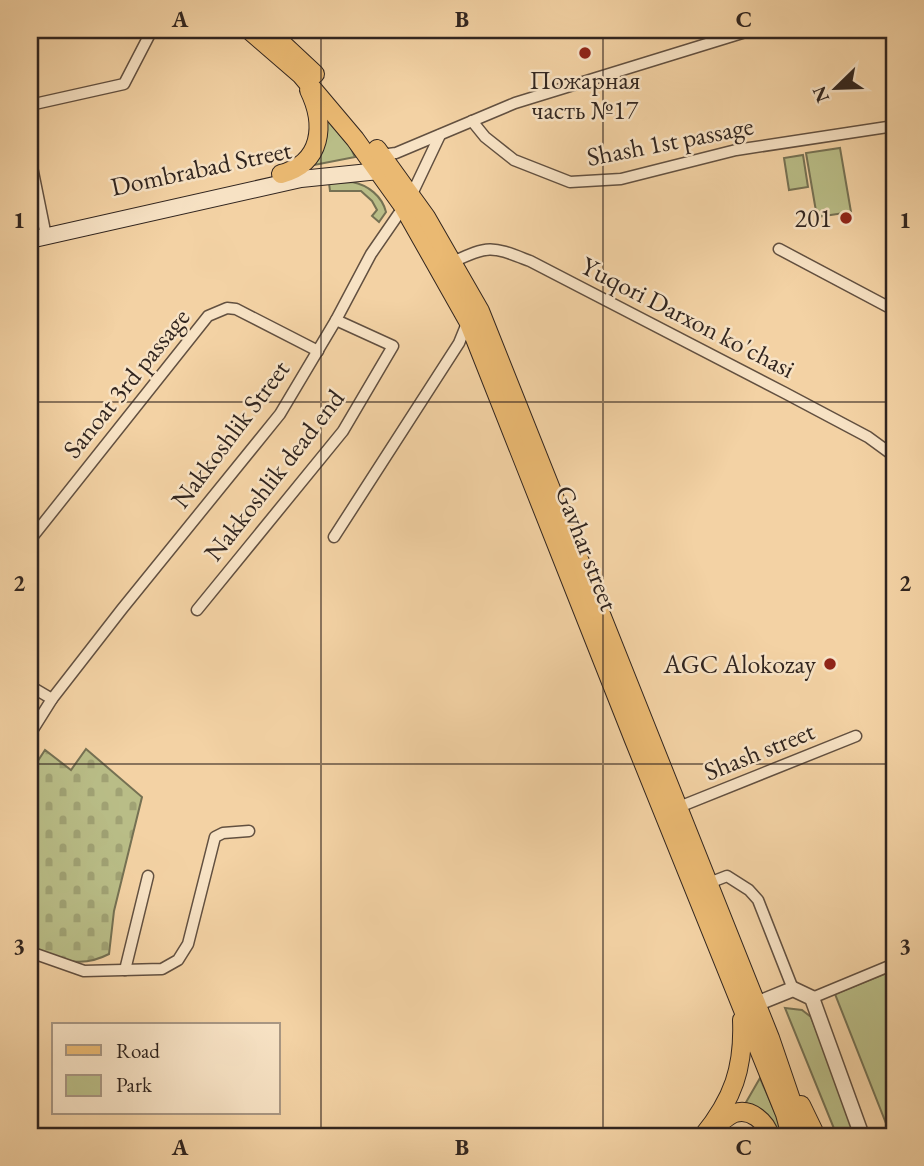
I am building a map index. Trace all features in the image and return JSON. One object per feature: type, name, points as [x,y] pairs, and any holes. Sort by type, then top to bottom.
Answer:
[{"type":"main road","name":"Gavhar street","points":[[249,30],[301,75],[382,161]]},
{"type":"main road","name":"Gavhar street","points":[[267,30],[321,79],[453,262],[480,311],[709,883],[792,1136]]},
{"type":"main road","points":[[281,174],[304,164],[316,144],[316,108],[301,75]]},
{"type":"main road","name":"Dombrabad Street","points":[[30,240],[40,231],[281,174],[382,161]]},
{"type":"main road","name":"Dombrabad Street","points":[[40,231],[301,179],[352,174],[382,161]]},
{"type":"main road","name":"Gavhar street","points":[[407,201],[468,321],[749,1006],[770,1038],[802,1136]]},
{"type":"main road","points":[[703,1136],[728,1100],[737,1077],[749,1006]]},
{"type":"main road","points":[[770,1038],[816,1136]]},
{"type":"main road","points":[[703,1136],[731,1115],[743,1112],[758,1118],[770,1136]]},
{"type":"street","points":[[30,104],[124,84],[152,30]]},
{"type":"street","points":[[382,161],[515,103],[752,30]]},
{"type":"street","name":"Shаsh 1st passage","points":[[472,121],[485,137],[514,160],[570,182],[621,179],[736,150],[894,126]]},
{"type":"street","name":"Nakkoshlik Street","points":[[30,734],[52,699],[281,414],[371,254],[407,201],[440,135]]},
{"type":"street","points":[[30,157],[40,231]]},
{"type":"street","name":"Yuqori Darxon ko'chasi","points":[[453,262],[475,251],[489,248],[530,261],[868,437],[894,456]]},
{"type":"street","points":[[779,249],[894,310]]},
{"type":"street","name":"Sanoat 3rd passage","points":[[30,540],[208,316],[227,308],[236,309],[318,351]]},
{"type":"street","name":"Nakkoshlik dead end","points":[[197,610],[343,431],[393,346],[336,320]]},
{"type":"street","points":[[334,537],[459,343],[468,321]]},
{"type":"street","points":[[30,686],[52,699]]},
{"type":"street","name":"Shash street","points":[[679,807],[856,736]]},
{"type":"street","points":[[30,952],[84,971],[162,969],[178,960],[188,944],[215,837],[223,833],[249,831]]},
{"type":"street","points":[[125,970],[148,876]]},
{"type":"street","points":[[709,883],[727,876],[754,894],[793,989],[812,998],[862,1136]]},
{"type":"street","points":[[812,998],[894,964]]},
{"type":"street","points":[[749,1006],[793,989]]},
{"type":"green space","points":[[322,114],[349,144],[355,157],[314,165]]},
{"type":"green space","points":[[840,148],[851,212],[817,217],[806,153]]},
{"type":"green space","points":[[803,155],[808,187],[789,190],[784,158]]},
{"type":"green space","points":[[352,182],[378,196],[386,212],[379,222],[372,216],[377,210],[372,201],[361,191],[330,191],[329,183]]},
{"type":"green space","points":[[86,749],[142,797],[114,911],[109,954],[78,962],[30,947],[30,773],[45,750],[71,770]]},
{"type":"green space","points":[[894,970],[894,1136],[891,1136],[835,994]]},
{"type":"green space","points":[[785,1008],[802,1010],[811,1017],[857,1136],[837,1136]]},
{"type":"green space","points":[[760,1078],[784,1133],[781,1136],[745,1104]]},
{"type":"place","name":"Пожарная часть №17","points":[[585,53]]},
{"type":"place","name":"201","points":[[846,218]]},
{"type":"place","name":"AGC Alokozay","points":[[830,664]]}]
